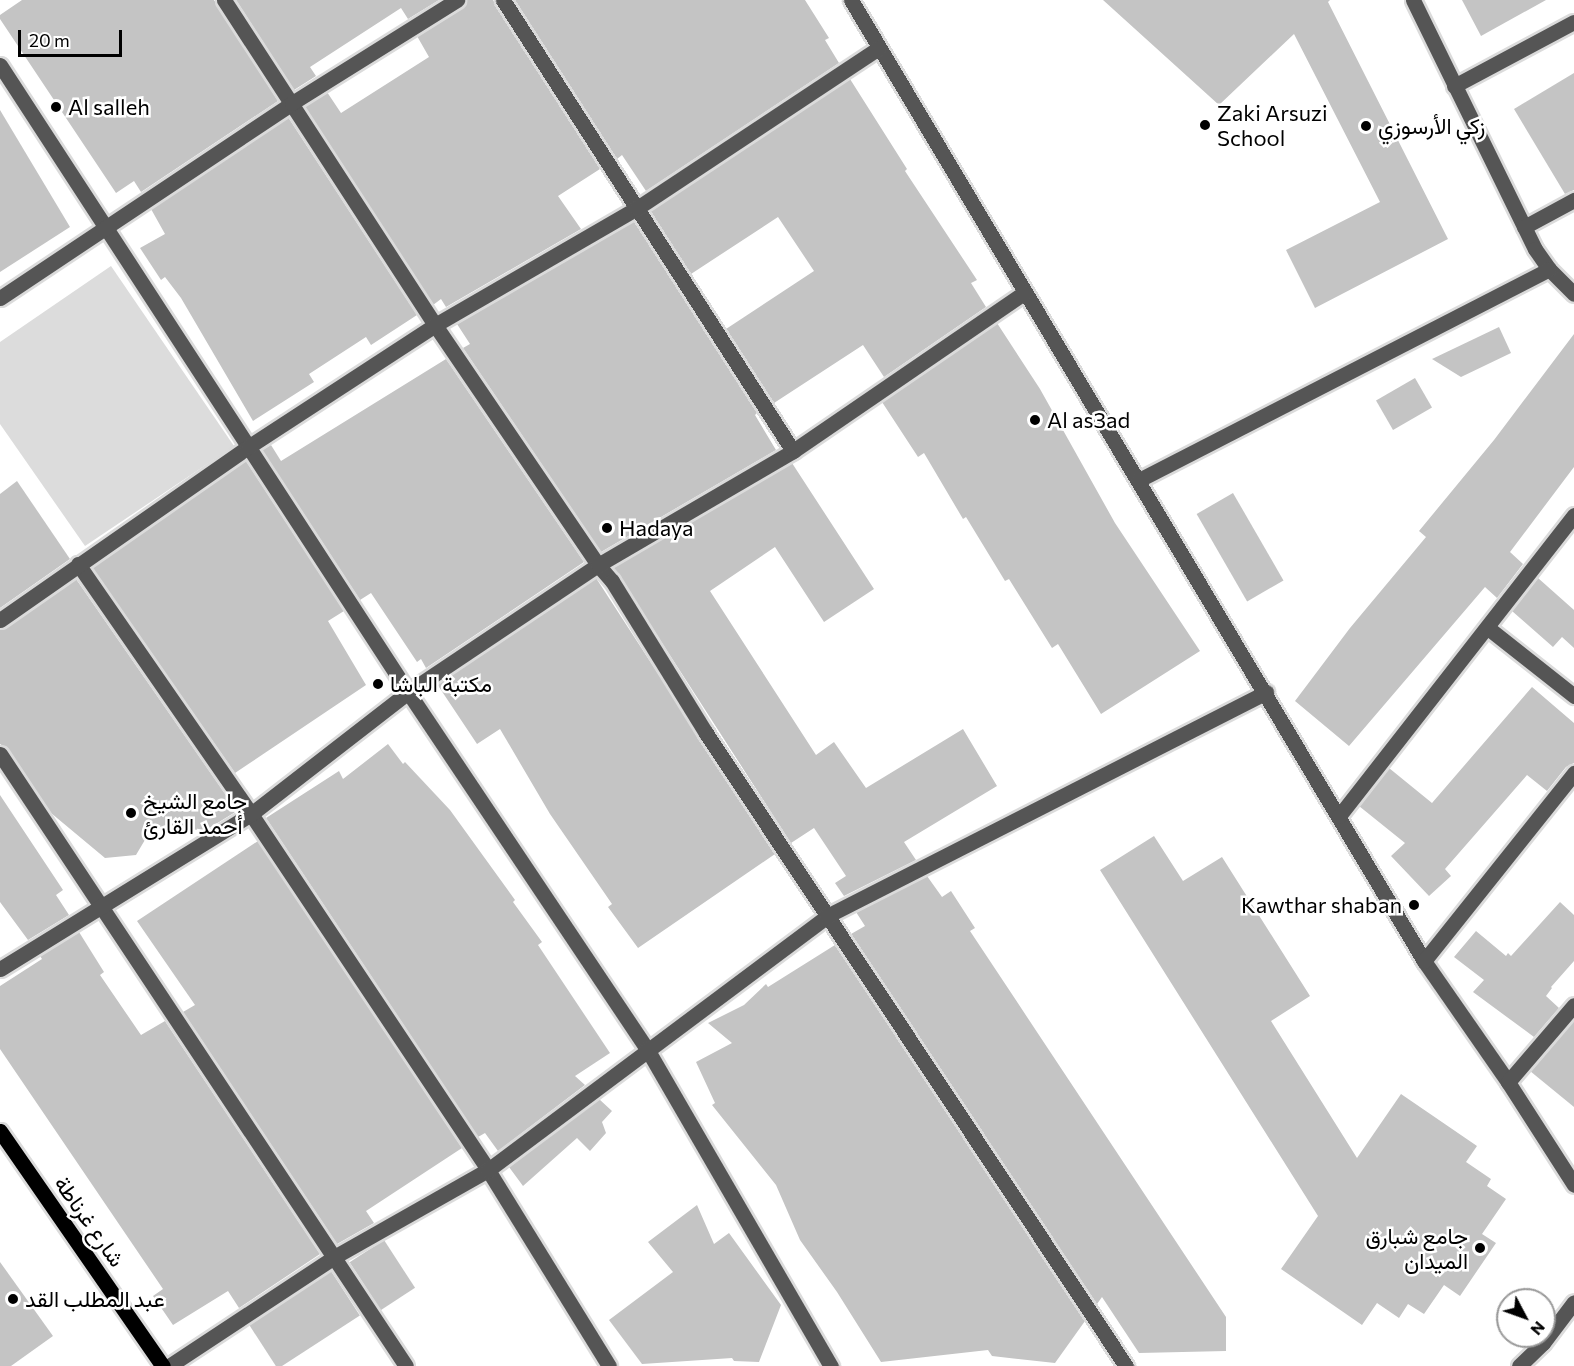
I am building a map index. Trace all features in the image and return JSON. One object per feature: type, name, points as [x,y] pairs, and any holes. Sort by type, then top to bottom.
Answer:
[{"type":"main road","name":"شارع غرناطة","points":[[0,1131],[164,1366]]},
{"type":"street","points":[[224,0],[435,326],[598,565],[612,581],[706,733],[1126,1366]]},
{"type":"street","points":[[0,298],[292,103],[457,0]]},
{"type":"street","points":[[503,0],[793,451]]},
{"type":"street","points":[[851,0],[1266,692],[1424,961],[1508,1082],[1574,1185]]},
{"type":"street","points":[[1413,0],[1535,249],[1549,269],[1574,294]]},
{"type":"street","points":[[1454,86],[1574,22]]},
{"type":"street","points":[[0,620],[248,447],[435,326],[637,208],[879,48]]},
{"type":"street","points":[[0,65],[408,692],[647,1049],[831,1366]]},
{"type":"street","points":[[1524,227],[1574,200]]},
{"type":"street","points":[[1139,480],[1549,269]]},
{"type":"street","points":[[0,969],[99,905],[251,814],[408,692],[598,565],[793,451],[1025,292]]},
{"type":"street","points":[[1339,816],[1574,515]]},
{"type":"street","points":[[78,564],[251,814],[488,1170],[609,1366]]},
{"type":"street","points":[[1488,628],[1574,696]]},
{"type":"street","points":[[168,1366],[334,1257],[488,1170],[827,916],[1266,692]]},
{"type":"street","points":[[0,754],[406,1366]]},
{"type":"street","points":[[1424,961],[1574,773]]},
{"type":"street","points":[[1508,1082],[1574,1005]]},
{"type":"street","points":[[1520,1366],[1543,1342],[1574,1302]]},
{"type":"shaded area","points":[[111,266],[234,446],[85,546],[0,424],[0,342]]},
{"type":"building","points":[[22,0],[214,0],[278,101],[141,192],[134,181],[116,193],[0,19],[0,15]]},
{"type":"building","points":[[236,0],[439,0],[408,19],[401,8],[310,67],[316,76],[294,90]]},
{"type":"building","points":[[467,0],[493,0],[600,169],[558,196],[581,229],[446,307],[441,299],[433,305],[305,107],[327,92],[341,113],[429,57],[417,36],[462,8]]},
{"type":"building","points":[[515,0],[805,0],[829,38],[825,40],[839,63],[646,191],[622,155],[617,159]]},
{"type":"building","points":[[1103,0],[1330,0],[1328,2],[1448,239],[1315,308],[1286,250],[1380,202],[1294,34],[1219,105]]},
{"type":"building","points":[[1462,0],[1546,0],[1481,36]]},
{"type":"building","points":[[1574,73],[1574,190],[1565,194],[1514,109]]},
{"type":"building","points":[[850,79],[907,169],[905,171],[977,280],[971,283],[986,307],[884,377],[863,345],[774,403],[726,329],[814,271],[778,217],[691,274],[650,211]]},
{"type":"building","points":[[0,110],[70,227],[0,272]]},
{"type":"building","points":[[288,117],[417,315],[371,345],[366,337],[309,374],[314,382],[253,421],[181,298],[165,277],[161,280],[140,248],[165,234],[151,209]]},
{"type":"building","points":[[634,221],[757,413],[755,415],[776,450],[601,552],[463,348],[470,344],[457,324]]},
{"type":"building","points":[[997,323],[1040,389],[1115,523],[1200,651],[1101,714],[1058,644],[1052,648],[1009,579],[1005,581],[966,517],[963,519],[924,453],[918,457],[882,402]]},
{"type":"building","points":[[1499,327],[1511,353],[1461,377],[1432,359]]},
{"type":"building","points":[[1574,334],[1574,467],[1510,552],[1523,564],[1497,598],[1485,587],[1349,746],[1295,701],[1350,628],[1426,537],[1419,531],[1494,440]]},
{"type":"building","points":[[446,359],[584,562],[426,668],[421,659],[417,662],[371,593],[360,600],[262,450],[271,445],[281,461]]},
{"type":"building","points":[[1415,378],[1432,407],[1393,430],[1376,400]]},
{"type":"building","points":[[246,461],[344,611],[328,621],[366,685],[235,773],[92,568]]},
{"type":"building","points":[[792,463],[874,589],[824,622],[775,547],[710,591],[816,755],[834,742],[866,788],[963,729],[997,786],[904,842],[916,860],[844,896],[835,883],[846,876],[814,828],[791,843],[613,567]]},
{"type":"building","points":[[17,481],[70,559],[0,608],[0,494]]},
{"type":"building","points":[[1233,493],[1284,580],[1247,601],[1197,514]]},
{"type":"building","points":[[596,578],[775,854],[638,948],[608,907],[612,904],[550,814],[500,729],[477,744],[437,684]]},
{"type":"building","points":[[1538,578],[1574,610],[1574,648],[1562,637],[1553,647],[1512,611]]},
{"type":"building","points":[[76,579],[237,811],[206,830],[152,828],[136,855],[105,858],[51,813],[8,749],[0,744],[0,630]]},
{"type":"building","points":[[1532,687],[1574,723],[1574,763],[1566,767],[1547,791],[1527,775],[1445,869],[1451,876],[1429,896],[1391,856],[1405,843],[1359,806],[1389,768],[1432,803]]},
{"type":"building","points":[[388,744],[403,764],[405,762],[450,810],[515,900],[513,902],[542,942],[538,945],[610,1053],[575,1076],[585,1085],[498,1151],[485,1133],[478,1137],[266,818],[339,771],[343,779]]},
{"type":"building","points":[[0,795],[63,890],[56,895],[69,915],[28,940],[0,902]]},
{"type":"building","points":[[1154,836],[1183,881],[1222,857],[1310,996],[1271,1021],[1357,1158],[1401,1094],[1477,1146],[1466,1162],[1491,1179],[1487,1186],[1506,1199],[1482,1234],[1496,1243],[1460,1296],[1444,1285],[1424,1314],[1408,1304],[1399,1318],[1377,1303],[1362,1325],[1281,1269],[1318,1216],[1100,870]]},
{"type":"building","points":[[258,841],[462,1148],[366,1211],[374,1223],[337,1244],[183,1012],[195,1005],[137,921]]},
{"type":"building","points":[[927,876],[942,897],[951,891],[975,928],[970,931],[1226,1317],[1226,1351],[1139,1353],[1102,1297],[1097,1304],[851,934],[865,926],[856,912]]},
{"type":"building","points":[[1560,902],[1574,915],[1574,961],[1546,996],[1559,1008],[1534,1037],[1473,992],[1484,980],[1454,957],[1476,931],[1506,956],[1508,953],[1511,956]]},
{"type":"building","points":[[79,932],[104,972],[100,975],[141,1035],[165,1021],[320,1254],[239,1308],[228,1291],[173,1325],[153,1296],[163,1289],[0,1049],[0,986],[42,959],[40,956]]},
{"type":"building","points":[[835,945],[1085,1321],[1055,1363],[992,1356],[988,1350],[881,1362],[837,1292],[800,1240],[776,1185],[712,1105],[715,1103],[696,1062],[732,1043],[708,1023],[744,1005],[766,984],[768,987]]},
{"type":"building","points":[[1574,1020],[1574,1107],[1530,1071]]},
{"type":"building","points":[[599,1099],[612,1111],[602,1122],[606,1133],[590,1151],[577,1138],[523,1186],[509,1167]]},
{"type":"building","points":[[697,1205],[714,1244],[729,1233],[781,1305],[759,1362],[734,1361],[732,1358],[642,1364],[609,1320],[673,1272],[648,1242]]},
{"type":"building","points":[[384,1240],[415,1288],[381,1310],[350,1262]]},
{"type":"building","name":"عبد المطلب القد","points":[[0,1262],[53,1336],[11,1366],[0,1366]]},
{"type":"building","points":[[331,1271],[360,1315],[282,1366],[276,1366],[249,1324]]},
{"type":"place","name":"Al salleh","points":[[56,107]]},
{"type":"place","name":"Zaki Arsuzi School","points":[[1205,125]]},
{"type":"place","name":"زكي الأرسوزي","points":[[1366,126]]},
{"type":"place","name":"Al as3ad","points":[[1035,420]]},
{"type":"place","name":"Hadaya","points":[[607,528]]},
{"type":"place","name":"مكتبة الباشا","points":[[378,684]]},
{"type":"place","name":"جامع الشيخ أحمد القارئ","points":[[131,813]]},
{"type":"place","name":"Kawthar shaban","points":[[1414,905]]},
{"type":"place","name":"جامع شبارق الميدان","points":[[1480,1248]]},
{"type":"place","name":"عبد المطلب القد","points":[[13,1299]]}]
